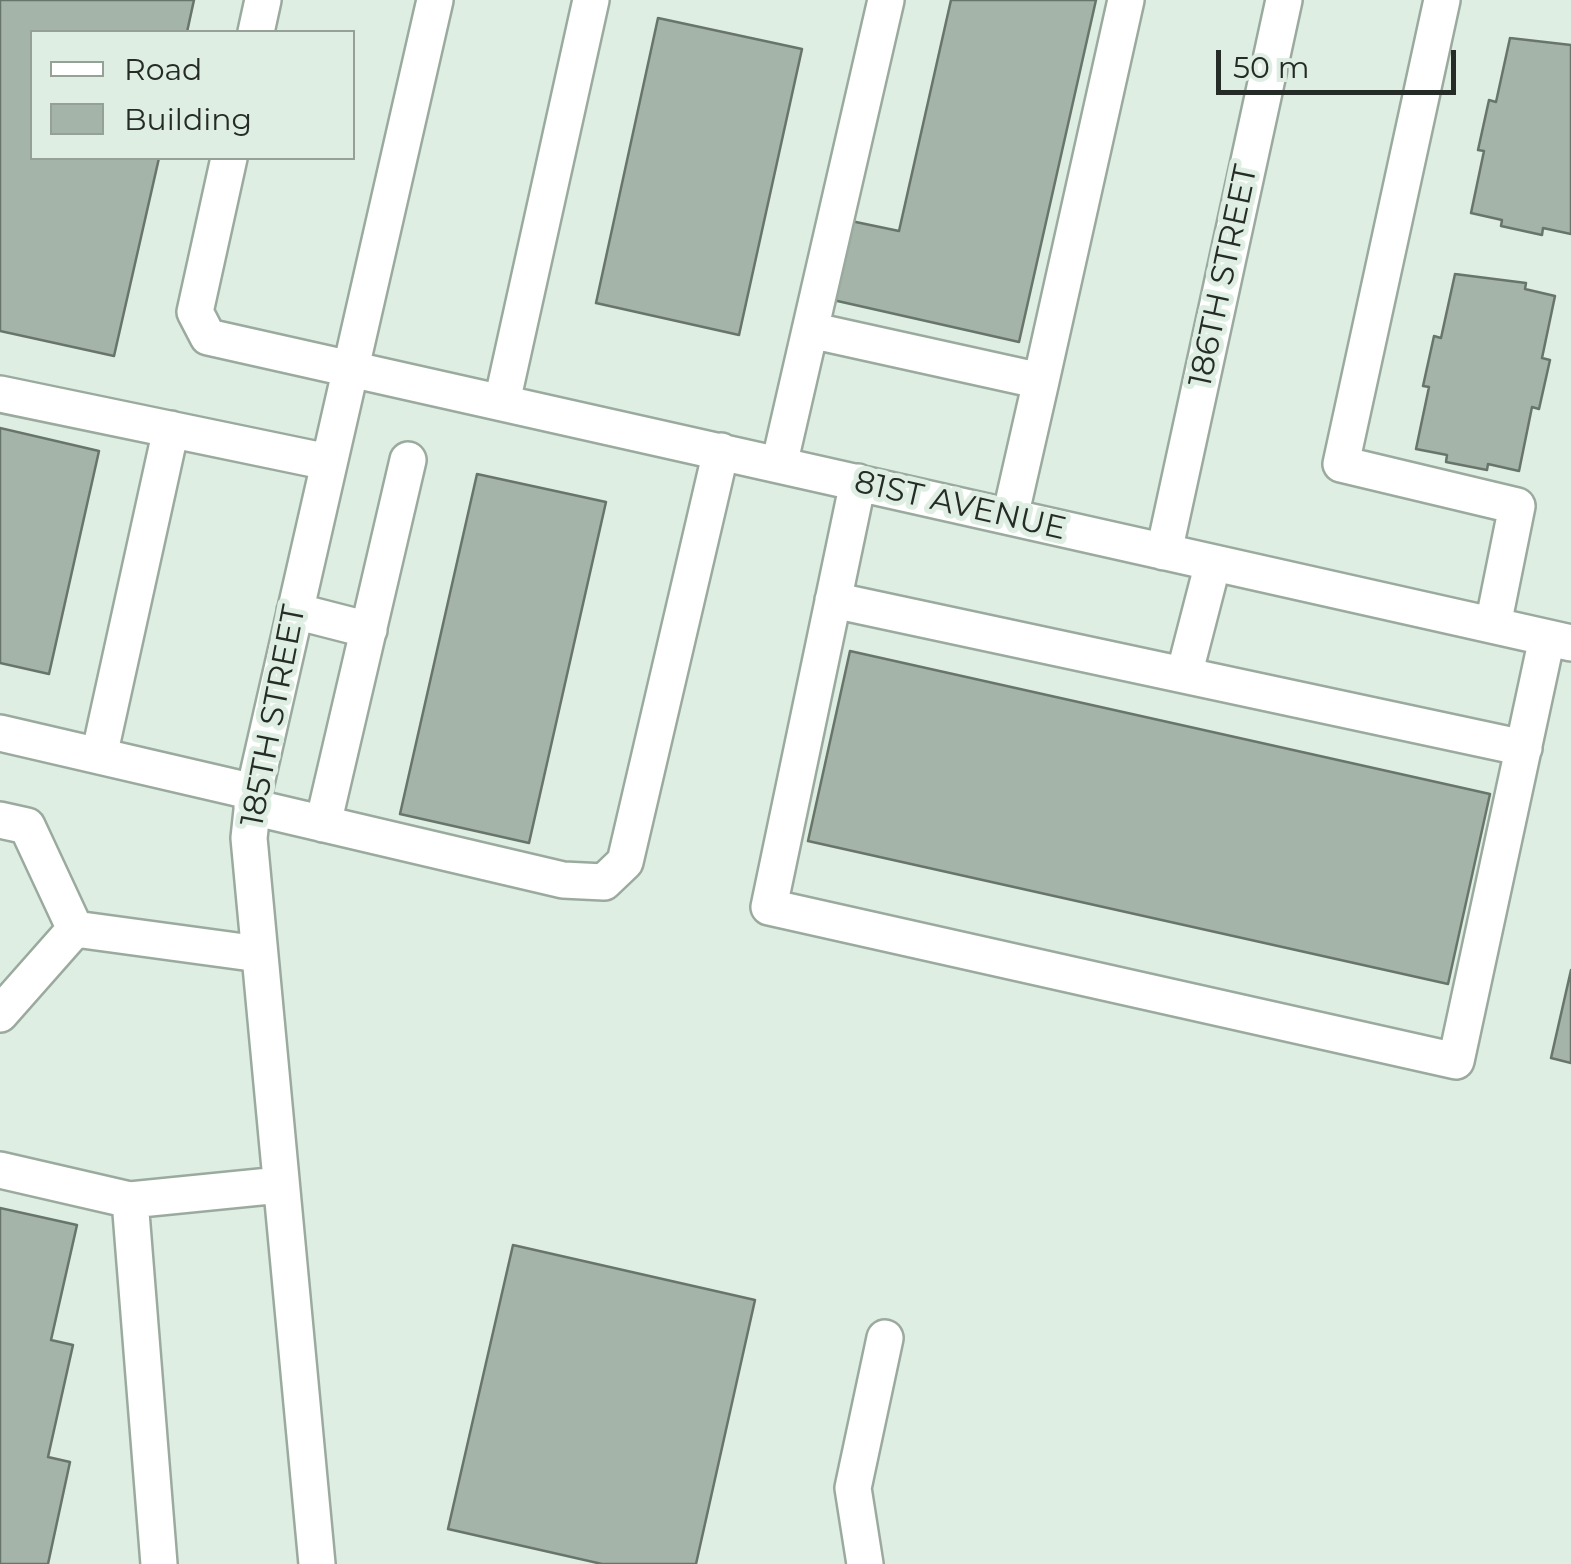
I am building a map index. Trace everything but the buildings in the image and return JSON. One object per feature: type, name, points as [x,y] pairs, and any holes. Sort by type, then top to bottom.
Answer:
[{"type":"street","points":[[256,30],[263,0]]},
{"type":"street","name":"185TH STREET","points":[[317,1564],[258,954],[250,854],[253,799],[435,0]]},
{"type":"street","points":[[502,402],[591,0]]},
{"type":"street","points":[[779,465],[886,0]]},
{"type":"street","points":[[1010,517],[1126,0]]},
{"type":"street","name":"186TH STREET","points":[[1164,552],[1284,0]]},
{"type":"street","points":[[1442,0],[1341,464],[1517,506],[1492,625]]},
{"type":"street","name":"81ST AVENUE","points":[[229,160],[195,312],[208,337],[1559,640]]},
{"type":"street","points":[[810,330],[1042,381]]},
{"type":"street","points":[[0,394],[328,462]]},
{"type":"street","points":[[99,756],[171,429]]},
{"type":"street","points":[[0,733],[253,799],[323,824],[563,880],[604,882],[625,862],[721,451]]},
{"type":"street","points":[[323,824],[408,460]]},
{"type":"street","points":[[858,482],[769,906],[1456,1061],[1524,748],[1559,640]]},
{"type":"street","points":[[1184,675],[1213,563]]},
{"type":"street","points":[[833,600],[1524,748]]},
{"type":"street","points":[[295,611],[369,630]]},
{"type":"street","points":[[0,820],[27,826],[76,929]]},
{"type":"street","points":[[76,929],[258,954]]},
{"type":"street","points":[[0,1014],[76,929]]},
{"type":"street","points":[[0,1170],[130,1200],[280,1185]]},
{"type":"street","points":[[130,1200],[159,1564]]},
{"type":"street","points":[[866,1564],[853,1488],[885,1338]]}]
